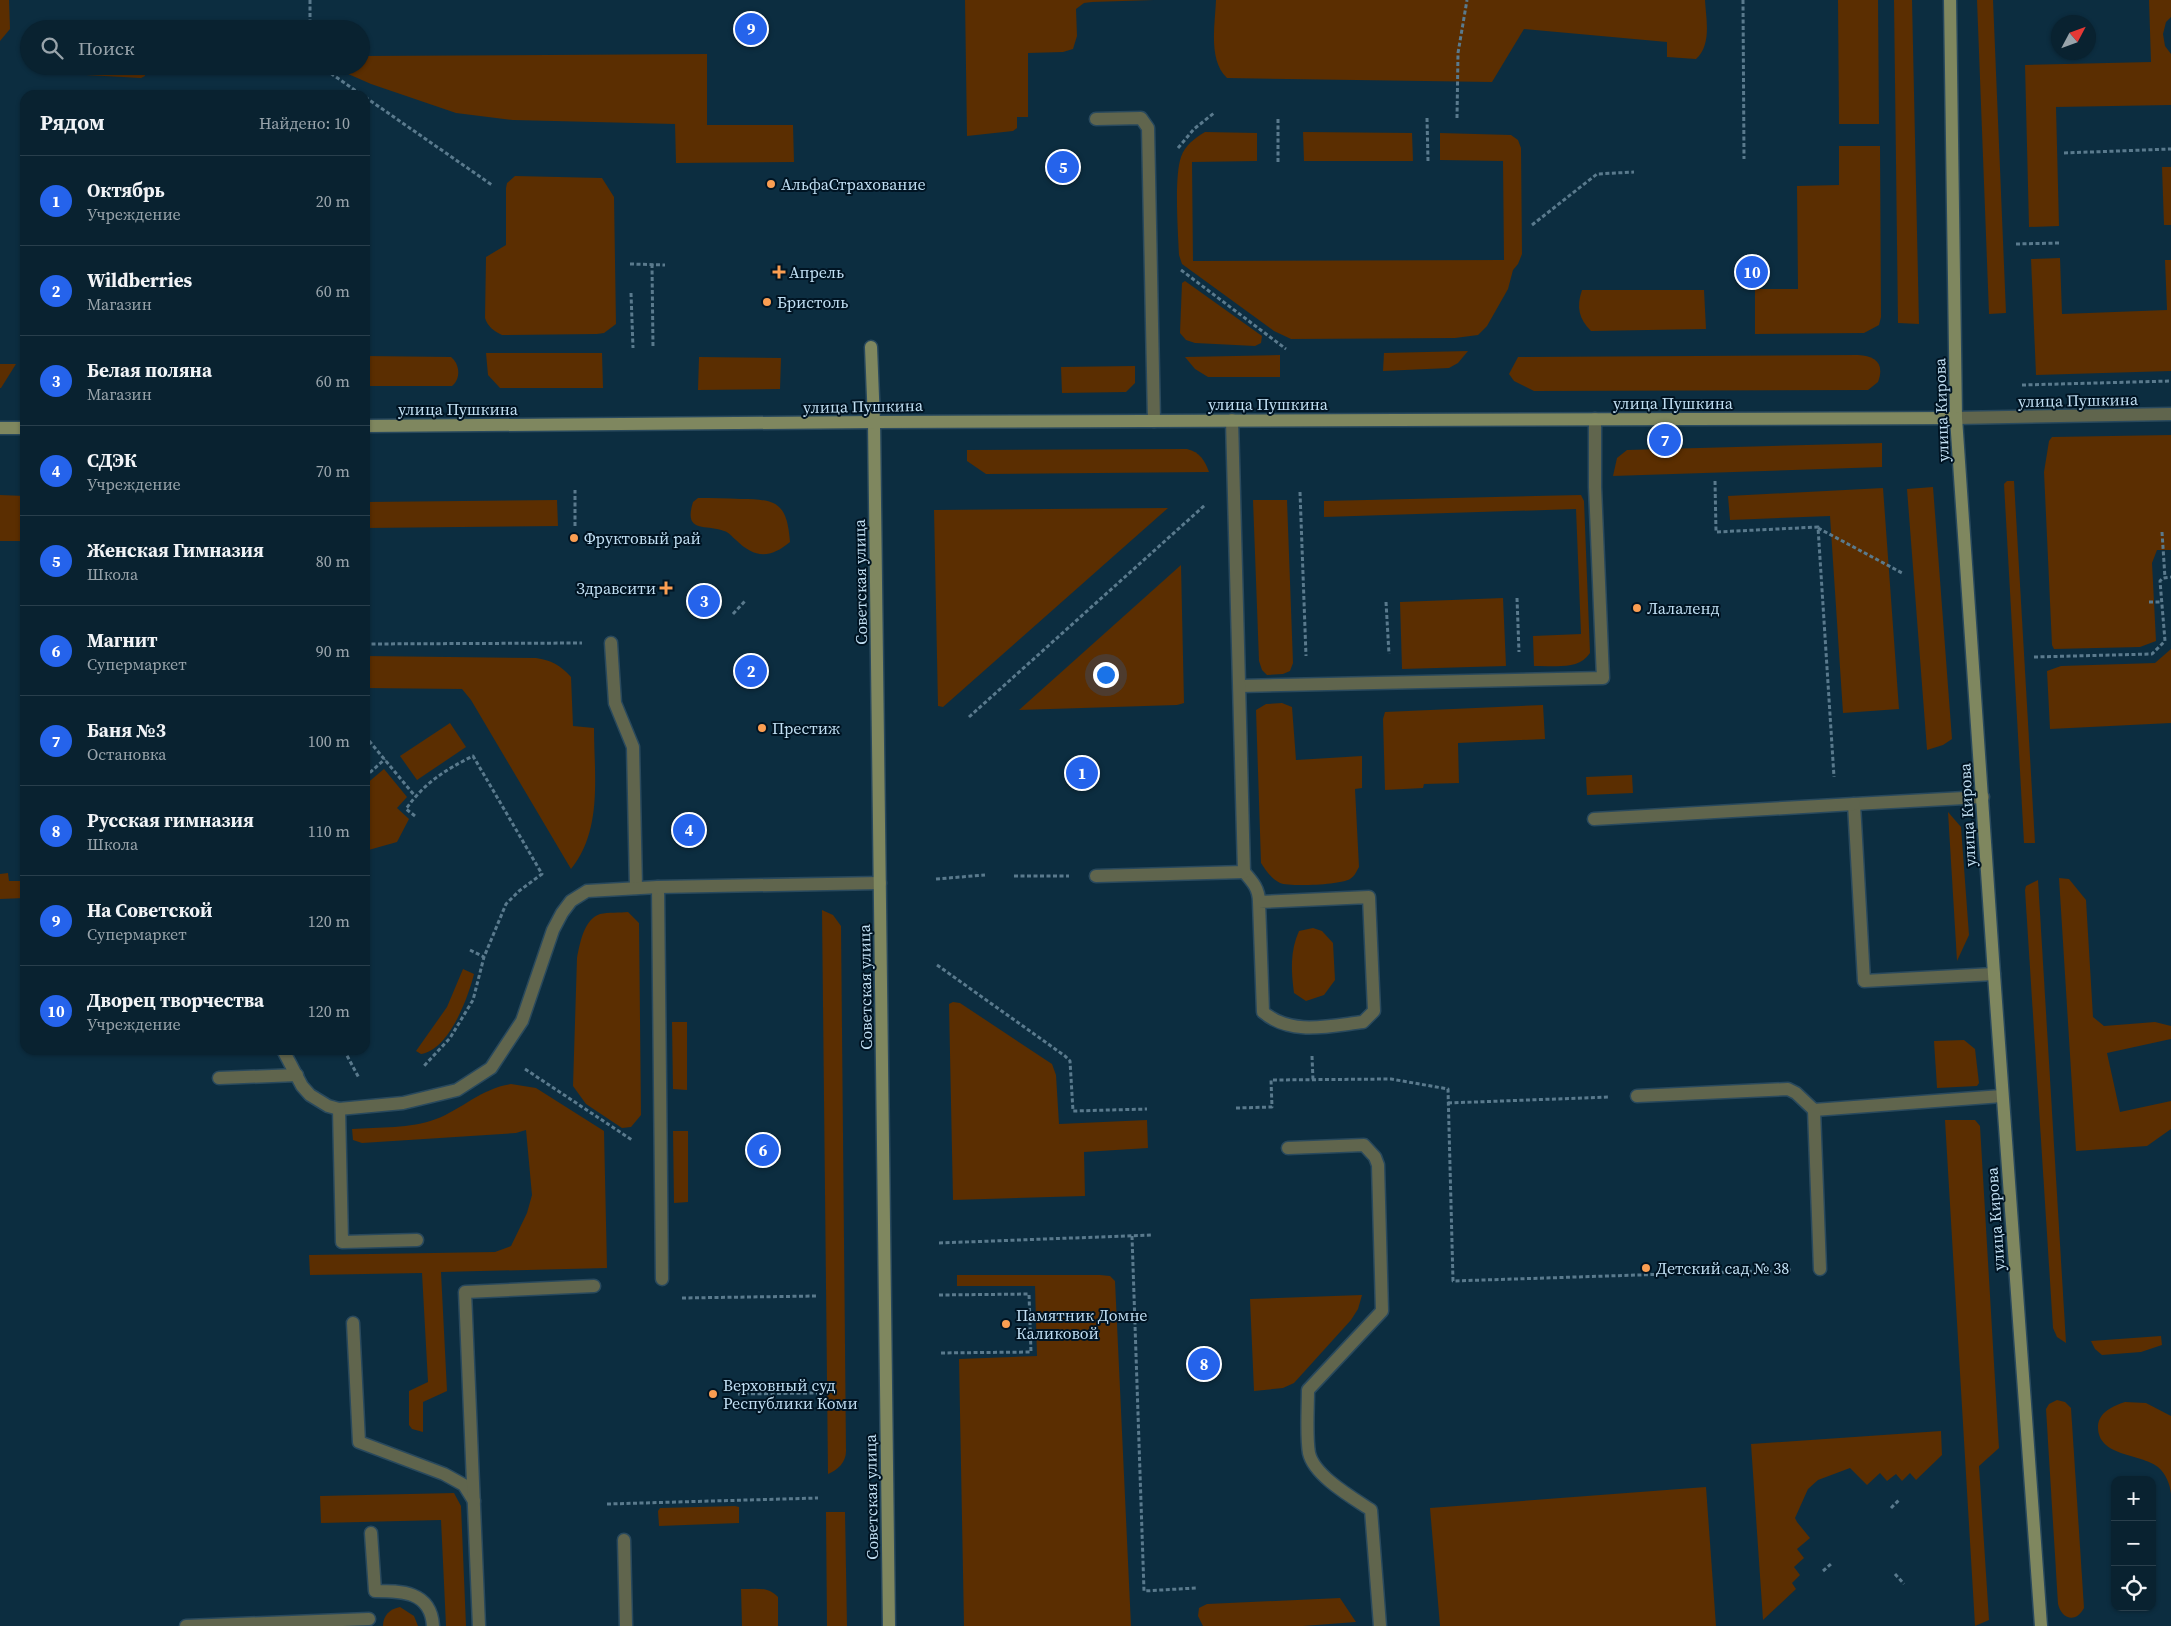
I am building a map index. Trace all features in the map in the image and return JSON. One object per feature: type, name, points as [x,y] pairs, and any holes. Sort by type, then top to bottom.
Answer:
[{"type":"street","name":"улица Кирова","points":[[1950,0],[1956,418],[2002,1096],[2041,1626]]},
{"type":"street","points":[[1096,119],[1141,118],[1148,128],[1154,421]]},
{"type":"street","name":"Советская улица","points":[[871,347],[874,422],[889,1626]]},
{"type":"street","name":"улица Пушкина","points":[[370,426],[1232,420],[1956,418],[2171,414]]},
{"type":"street","points":[[1240,686],[1603,678],[1595,487],[1595,419]]},
{"type":"street","points":[[1232,420],[1244,872],[1253,882],[1259,894],[1259,902],[1263,1012],[1274,1021],[1292,1026],[1311,1028],[1363,1022],[1369,1017],[1374,1011],[1368,897],[1259,902]]},
{"type":"street","points":[[0,428],[20,428]]},
{"type":"street","points":[[611,643],[615,703],[634,747],[636,888]]},
{"type":"street","points":[[1594,819],[1983,798]]},
{"type":"street","points":[[1854,804],[1864,980],[1994,974]]},
{"type":"street","points":[[1096,876],[1244,872]]},
{"type":"street","points":[[286,1055],[310,1095],[328,1106],[339,1109],[404,1103],[457,1090],[491,1068],[522,1020],[553,930],[566,907],[586,890],[880,883]]},
{"type":"street","points":[[658,887],[662,1279]]},
{"type":"street","points":[[220,1078],[297,1075]]},
{"type":"street","points":[[1637,1096],[1788,1089],[1796,1093],[1814,1110],[1820,1269]]},
{"type":"street","points":[[1814,1110],[2002,1096]]},
{"type":"street","points":[[339,1109],[342,1242],[417,1240]]},
{"type":"street","points":[[1288,1148],[1364,1145],[1375,1157],[1378,1165],[1382,1311],[1308,1390],[1309,1454],[1323,1474],[1335,1486],[1371,1510],[1380,1626]]},
{"type":"street","points":[[480,1626],[465,1292],[594,1286]]},
{"type":"street","points":[[353,1323],[359,1442],[444,1474],[464,1485],[474,1501]]},
{"type":"street","points":[[371,1533],[374,1591],[398,1591],[419,1598],[427,1606],[433,1626]]},
{"type":"street","points":[[624,1540],[626,1626]]},
{"type":"street","points":[[186,1626],[369,1619]]},
{"type":"path","points":[[310,0],[310,20]]},
{"type":"path","points":[[1457,118],[1458,53],[1467,0]]},
{"type":"path","points":[[1743,0],[1744,159]]},
{"type":"path","points":[[333,75],[355,90]]},
{"type":"path","points":[[370,100],[492,184]]},
{"type":"path","points":[[1427,118],[1428,160]]},
{"type":"path","points":[[1278,119],[1278,162]]},
{"type":"path","points":[[2064,153],[2171,149]]},
{"type":"path","points":[[1532,225],[1598,174],[1634,172]]},
{"type":"path","points":[[2016,244],[2059,243]]},
{"type":"path","points":[[630,264],[665,265]]},
{"type":"path","points":[[652,264],[653,348]]},
{"type":"path","points":[[1180,270],[1286,349]]},
{"type":"path","points":[[631,293],[633,348]]},
{"type":"path","points":[[2022,385],[2171,381]]},
{"type":"path","points":[[1715,482],[1716,532],[1818,527],[1904,574]]},
{"type":"path","points":[[575,490],[575,526]]},
{"type":"path","points":[[1300,492],[1307,685]]},
{"type":"path","points":[[969,717],[1208,503]]},
{"type":"path","points":[[1818,527],[1836,805]]},
{"type":"path","points":[[2162,532],[2165,578]]},
{"type":"path","points":[[2034,656],[2152,654],[2165,641],[2160,581],[2171,577]]},
{"type":"path","points":[[1517,598],[1520,680]]},
{"type":"path","points":[[733,614],[745,601]]},
{"type":"path","points":[[1386,602],[1390,683]]},
{"type":"path","points":[[2149,602],[2162,602]]},
{"type":"path","points":[[370,644],[611,643]]},
{"type":"path","points":[[370,742],[414,796]]},
{"type":"path","points":[[415,816],[406,809],[414,796],[438,775],[473,756],[542,874],[519,891],[506,904],[484,956],[473,1000],[440,1051],[419,1070]]},
{"type":"path","points":[[370,772],[385,759]]},
{"type":"path","points":[[936,879],[985,875]]},
{"type":"path","points":[[1014,876],[1096,876]]},
{"type":"path","points":[[470,950],[484,956]]},
{"type":"path","points":[[937,965],[1070,1061],[1073,1111],[1147,1110]]},
{"type":"path","points":[[500,1053],[660,1158]]},
{"type":"path","points":[[347,1055],[361,1080]]},
{"type":"path","points":[[1236,1108],[1272,1107],[1271,1080],[1391,1079],[1448,1089],[1453,1281],[1820,1269]]},
{"type":"path","points":[[1448,1103],[1637,1096]]},
{"type":"path","points":[[939,1243],[1152,1235]]},
{"type":"path","points":[[1132,1236],[1144,1591],[1196,1588]]},
{"type":"path","points":[[662,1279],[667,1291],[678,1298],[816,1296]]},
{"type":"path","points":[[939,1295],[1029,1294],[1031,1352],[939,1353]]},
{"type":"path","points":[[738,1394],[817,1393]]},
{"type":"path","points":[[607,1504],[818,1498]]},
{"type":"path","points":[[1891,1508],[1899,1500]]},
{"type":"path","points":[[1823,1571],[1831,1564]]},
{"type":"path","points":[[1895,1574],[1904,1584]]},
{"type":"shaded area","points":[[0,0],[9,0],[10,29],[0,41]]},
{"type":"shaded area","points":[[965,0],[1154,0],[1084,3],[1076,9],[1077,36],[1073,49],[1063,52],[1028,53],[1028,117],[1017,117],[1017,128],[1013,131],[967,136]]},
{"type":"shaded area","points":[[1216,0],[1705,0],[1707,31],[1704,47],[1696,59],[1667,57],[1667,42],[1524,29],[1492,82],[1227,78],[1221,71],[1215,52]]},
{"type":"shaded area","points":[[1838,0],[1878,0],[1879,124],[1839,124]]},
{"type":"shaded area","points":[[1894,0],[1912,0],[1919,324],[1898,323]]},
{"type":"shaded area","points":[[1977,0],[1993,0],[2006,313],[1989,314]]},
{"type":"shaded area","points":[[2149,0],[2171,0],[2171,17],[2166,22],[2163,34],[2165,46],[2171,54],[2171,105],[2056,107],[2059,226],[2029,227],[2025,65],[2151,62]]},
{"type":"shaded area","points":[[707,54],[707,125],[793,125],[794,162],[676,163],[675,124],[513,120],[456,113],[371,84],[350,75],[370,75],[370,56]]},
{"type":"shaded area","points":[[86,75],[145,75],[141,78]]},
{"type":"shaded area","points":[[1205,132],[1257,133],[1257,161],[1192,162],[1193,261],[1504,260],[1503,161],[1440,160],[1440,133],[1511,135],[1518,140],[1521,148],[1522,254],[1513,270],[1508,289],[1487,326],[1478,335],[1455,338],[1291,339],[1274,331],[1182,264],[1179,255],[1177,219],[1179,166],[1181,157],[1188,145]]},
{"type":"shaded area","points":[[1303,132],[1412,133],[1413,161],[1304,161]]},
{"type":"shaded area","points":[[1839,146],[1880,146],[1881,317],[1879,325],[1864,333],[1755,334],[1755,289],[1798,289],[1797,186],[1839,185]]},
{"type":"shaded area","points":[[2162,167],[2171,167],[2171,225],[2164,225]]},
{"type":"shaded area","points":[[515,176],[602,178],[614,197],[616,324],[604,333],[502,335],[488,324],[485,318],[486,257],[506,245],[506,188],[507,183]]},
{"type":"shaded area","points":[[2060,258],[2062,314],[2167,310],[2165,260],[2171,260],[2171,371],[2036,375],[2031,259]]},
{"type":"shaded area","points":[[1185,281],[1262,336],[1261,343],[1255,346],[1195,343],[1186,340],[1180,333],[1182,283]]},
{"type":"shaded area","points":[[1582,290],[1704,290],[1706,329],[1591,331],[1581,317],[1579,302]]},
{"type":"shaded area","points":[[1468,351],[1458,363],[1449,368],[1383,371],[1384,353]]},
{"type":"shaded area","points":[[486,353],[602,353],[603,388],[500,388],[488,375]]},
{"type":"shaded area","points":[[1280,355],[1280,377],[1208,377],[1195,369],[1185,357]]},
{"type":"shaded area","points":[[1858,355],[1874,359],[1879,365],[1880,375],[1878,382],[1868,390],[1534,391],[1514,381],[1509,374],[1518,357]]},
{"type":"shaded area","points":[[370,356],[451,357],[458,367],[457,380],[452,386],[370,386]]},
{"type":"shaded area","points":[[699,357],[781,358],[780,389],[698,390]]},
{"type":"shaded area","points":[[0,364],[16,364],[1,388],[0,388]]},
{"type":"shaded area","points":[[1135,366],[1135,383],[1126,392],[1062,393],[1061,367]]},
{"type":"shaded area","points":[[2171,435],[2171,550],[2157,550],[2152,563],[2156,641],[2140,647],[2054,649],[2052,645],[2044,472],[2049,441],[2052,437]]},
{"type":"shaded area","points":[[1882,443],[1882,467],[1613,476],[1617,458],[1627,450]]},
{"type":"shaded area","points":[[1187,449],[1195,452],[1201,458],[1209,472],[986,474],[967,461],[967,450]]},
{"type":"shaded area","points":[[2007,481],[2014,481],[2035,843],[2024,843],[2004,484]]},
{"type":"shaded area","points":[[1933,487],[1952,739],[1943,745],[1927,750],[1907,489]]},
{"type":"shaded area","points":[[1883,488],[1899,709],[1843,713],[1830,516],[1730,520],[1728,496]]},
{"type":"shaded area","points":[[0,495],[20,496],[20,541],[0,541]]},
{"type":"shaded area","points":[[1581,495],[1584,501],[1590,653],[1585,659],[1565,666],[1534,666],[1533,636],[1581,634],[1576,509],[1324,517],[1324,501]]},
{"type":"shaded area","points":[[698,498],[754,499],[772,503],[783,512],[789,529],[790,542],[783,548],[769,554],[756,553],[743,546],[729,533],[698,526],[691,519],[691,512],[693,502]]},
{"type":"shaded area","points":[[557,500],[558,526],[370,528],[370,502]]},
{"type":"shaded area","points":[[1253,500],[1287,500],[1293,663],[1290,671],[1283,674],[1267,675],[1262,670],[1259,661]]},
{"type":"shaded area","points":[[1168,508],[943,707],[938,706],[934,510]]},
{"type":"shaded area","points":[[1181,565],[1184,703],[1177,705],[1019,710]]},
{"type":"shaded area","points":[[1503,598],[1506,666],[1402,669],[1400,602]]},
{"type":"shaded area","points":[[2171,649],[2171,723],[2050,729],[2047,671],[2061,666],[2155,663]]},
{"type":"shaded area","points":[[370,656],[536,658],[555,664],[571,677],[573,726],[594,728],[595,783],[592,819],[588,837],[581,854],[571,869],[471,700],[462,689],[370,688]]},
{"type":"shaded area","points":[[1282,703],[1292,707],[1296,760],[1362,756],[1362,788],[1355,789],[1359,867],[1353,877],[1345,881],[1315,885],[1280,883],[1267,872],[1261,863],[1256,710],[1266,704]]},
{"type":"shaded area","points":[[1543,705],[1545,739],[1458,743],[1459,783],[1424,784],[1423,788],[1385,790],[1383,719],[1385,712]]},
{"type":"shaded area","points":[[450,723],[466,747],[417,780],[400,756]]},
{"type":"shaded area","points":[[384,769],[407,797],[397,808],[409,819],[397,842],[370,850],[370,781]]},
{"type":"shaded area","points":[[1632,775],[1633,793],[1587,795],[1586,777]]},
{"type":"shaded area","points":[[1948,812],[1961,827],[1969,935],[1957,961]]},
{"type":"shaded area","points":[[8,873],[9,881],[20,881],[20,898],[0,899],[0,874]]},
{"type":"shaded area","points":[[2059,878],[2069,879],[2086,900],[2093,1017],[2104,1026],[2155,1022],[2171,1026],[2171,1039],[2107,1053],[2120,1112],[2171,1101],[2171,1129],[2147,1146],[2076,1151]]},
{"type":"shaded area","points":[[2038,880],[2066,1343],[2057,1337],[2053,1328],[2025,890],[2026,886]]},
{"type":"shaded area","points":[[822,910],[833,915],[841,926],[846,1451],[845,1459],[841,1465],[828,1474]]},
{"type":"shaded area","points":[[628,912],[639,923],[641,1115],[631,1127],[622,1128],[586,1104],[573,1086],[577,958],[581,939],[586,926],[600,914]]},
{"type":"shaded area","points":[[1313,928],[1322,931],[1333,943],[1335,980],[1324,995],[1306,1001],[1294,993],[1293,954],[1299,931]]},
{"type":"shaded area","points":[[463,969],[474,974],[462,1009],[440,1043],[431,1050],[421,1054],[416,1051],[447,1007]]},
{"type":"shaded area","points":[[953,1002],[960,1003],[1052,1064],[1056,1075],[1059,1124],[1147,1120],[1148,1148],[1084,1152],[1085,1196],[953,1200],[949,1004]]},
{"type":"shaded area","points":[[672,1022],[687,1022],[687,1090],[673,1089]]},
{"type":"shaded area","points":[[1964,1040],[1975,1049],[1979,1083],[1977,1086],[1937,1088],[1934,1041]]},
{"type":"shaded area","points":[[511,1084],[536,1088],[604,1131],[607,1268],[441,1272],[447,1391],[423,1402],[423,1432],[412,1429],[409,1425],[409,1391],[428,1382],[422,1273],[310,1275],[309,1255],[495,1252],[511,1246],[527,1213],[532,1195],[526,1130],[516,1133],[362,1143],[353,1140],[352,1129],[405,1126],[426,1122],[445,1115],[481,1094]]},
{"type":"shaded area","points":[[1945,1120],[1975,1120],[1980,1126],[1999,1448],[1979,1466],[1989,1620],[1975,1626]]},
{"type":"shaded area","points":[[673,1131],[688,1131],[688,1202],[674,1203]]},
{"type":"shaded area","points":[[957,1275],[1100,1275],[1110,1276],[1115,1281],[1131,1626],[964,1626],[959,1359],[1037,1356],[1035,1286],[957,1286]]},
{"type":"shaded area","points":[[1362,1295],[1358,1309],[1351,1320],[1294,1383],[1283,1388],[1254,1391],[1250,1299]]},
{"type":"shaded area","points":[[2161,1336],[2162,1345],[2141,1352],[2102,1355],[2095,1349],[2091,1341]]},
{"type":"shaded area","points":[[2057,1400],[2065,1402],[2071,1408],[2084,1608],[2081,1613],[2073,1618],[2066,1616],[2058,1604],[2046,1409],[2049,1404]]},
{"type":"shaded area","points":[[2125,1402],[2146,1403],[2171,1416],[2171,1494],[2167,1479],[2158,1467],[2150,1462],[2112,1449],[2104,1444],[2100,1436],[2098,1426],[2101,1417],[2111,1408]]},
{"type":"shaded area","points":[[1941,1431],[1942,1455],[1916,1480],[1910,1473],[1902,1481],[1896,1474],[1887,1481],[1880,1473],[1867,1485],[1850,1468],[1818,1480],[1808,1489],[1795,1518],[1810,1538],[1797,1549],[1804,1558],[1794,1567],[1800,1575],[1792,1583],[1796,1589],[1763,1620],[1751,1444]]},
{"type":"shaded area","points":[[1706,1487],[1716,1626],[1440,1626],[1430,1508]]},
{"type":"shaded area","points":[[454,1493],[461,1506],[466,1626],[446,1626],[441,1520],[321,1523],[320,1496]]},
{"type":"shaded area","points":[[739,1507],[739,1523],[659,1526],[658,1511],[660,1508]]},
{"type":"shaded area","points":[[826,1512],[845,1512],[847,1626],[827,1626]]},
{"type":"shaded area","points":[[741,1589],[770,1591],[778,1597],[778,1626],[742,1626]]},
{"type":"shaded area","points":[[1340,1598],[1356,1622],[1303,1626],[1203,1626],[1198,1616],[1199,1608],[1207,1604]]},
{"type":"shaded area","points":[[400,1607],[414,1616],[418,1626],[383,1626],[384,1619],[388,1613]]},
{"type":"place","name":"На Советской","points":[[751,29]]},
{"type":"place","name":"Женская Гимназия","points":[[1063,167]]},
{"type":"place","name":"АльфаСтрахование","points":[[771,184]]},
{"type":"place","name":"Апрель","points":[[779,272]]},
{"type":"place","name":"Дворец творчества","points":[[1752,272]]},
{"type":"place","name":"Бристоль","points":[[767,302]]},
{"type":"place","name":"Баня №3","points":[[1665,440]]},
{"type":"place","name":"Фруктовый рай","points":[[574,538]]},
{"type":"place","name":"Здравсити","points":[[666,588]]},
{"type":"place","name":"Белая поляна","points":[[704,601]]},
{"type":"place","name":"Лалаленд","points":[[1637,608]]},
{"type":"place","name":"Wildberries","points":[[751,671]]},
{"type":"place","name":"Престиж","points":[[762,728]]},
{"type":"place","name":"Октябрь","points":[[1082,773]]},
{"type":"place","name":"СДЭК","points":[[689,830]]},
{"type":"place","name":"Магнит","points":[[763,1150]]},
{"type":"place","name":"Детский сад № 38","points":[[1646,1268]]},
{"type":"place","name":"Памятник Домне Каликовой","points":[[1006,1324]]},
{"type":"place","name":"Русская гимназия","points":[[1204,1364]]},
{"type":"place","name":"Верховный суд Республики Коми","points":[[713,1394]]}]
